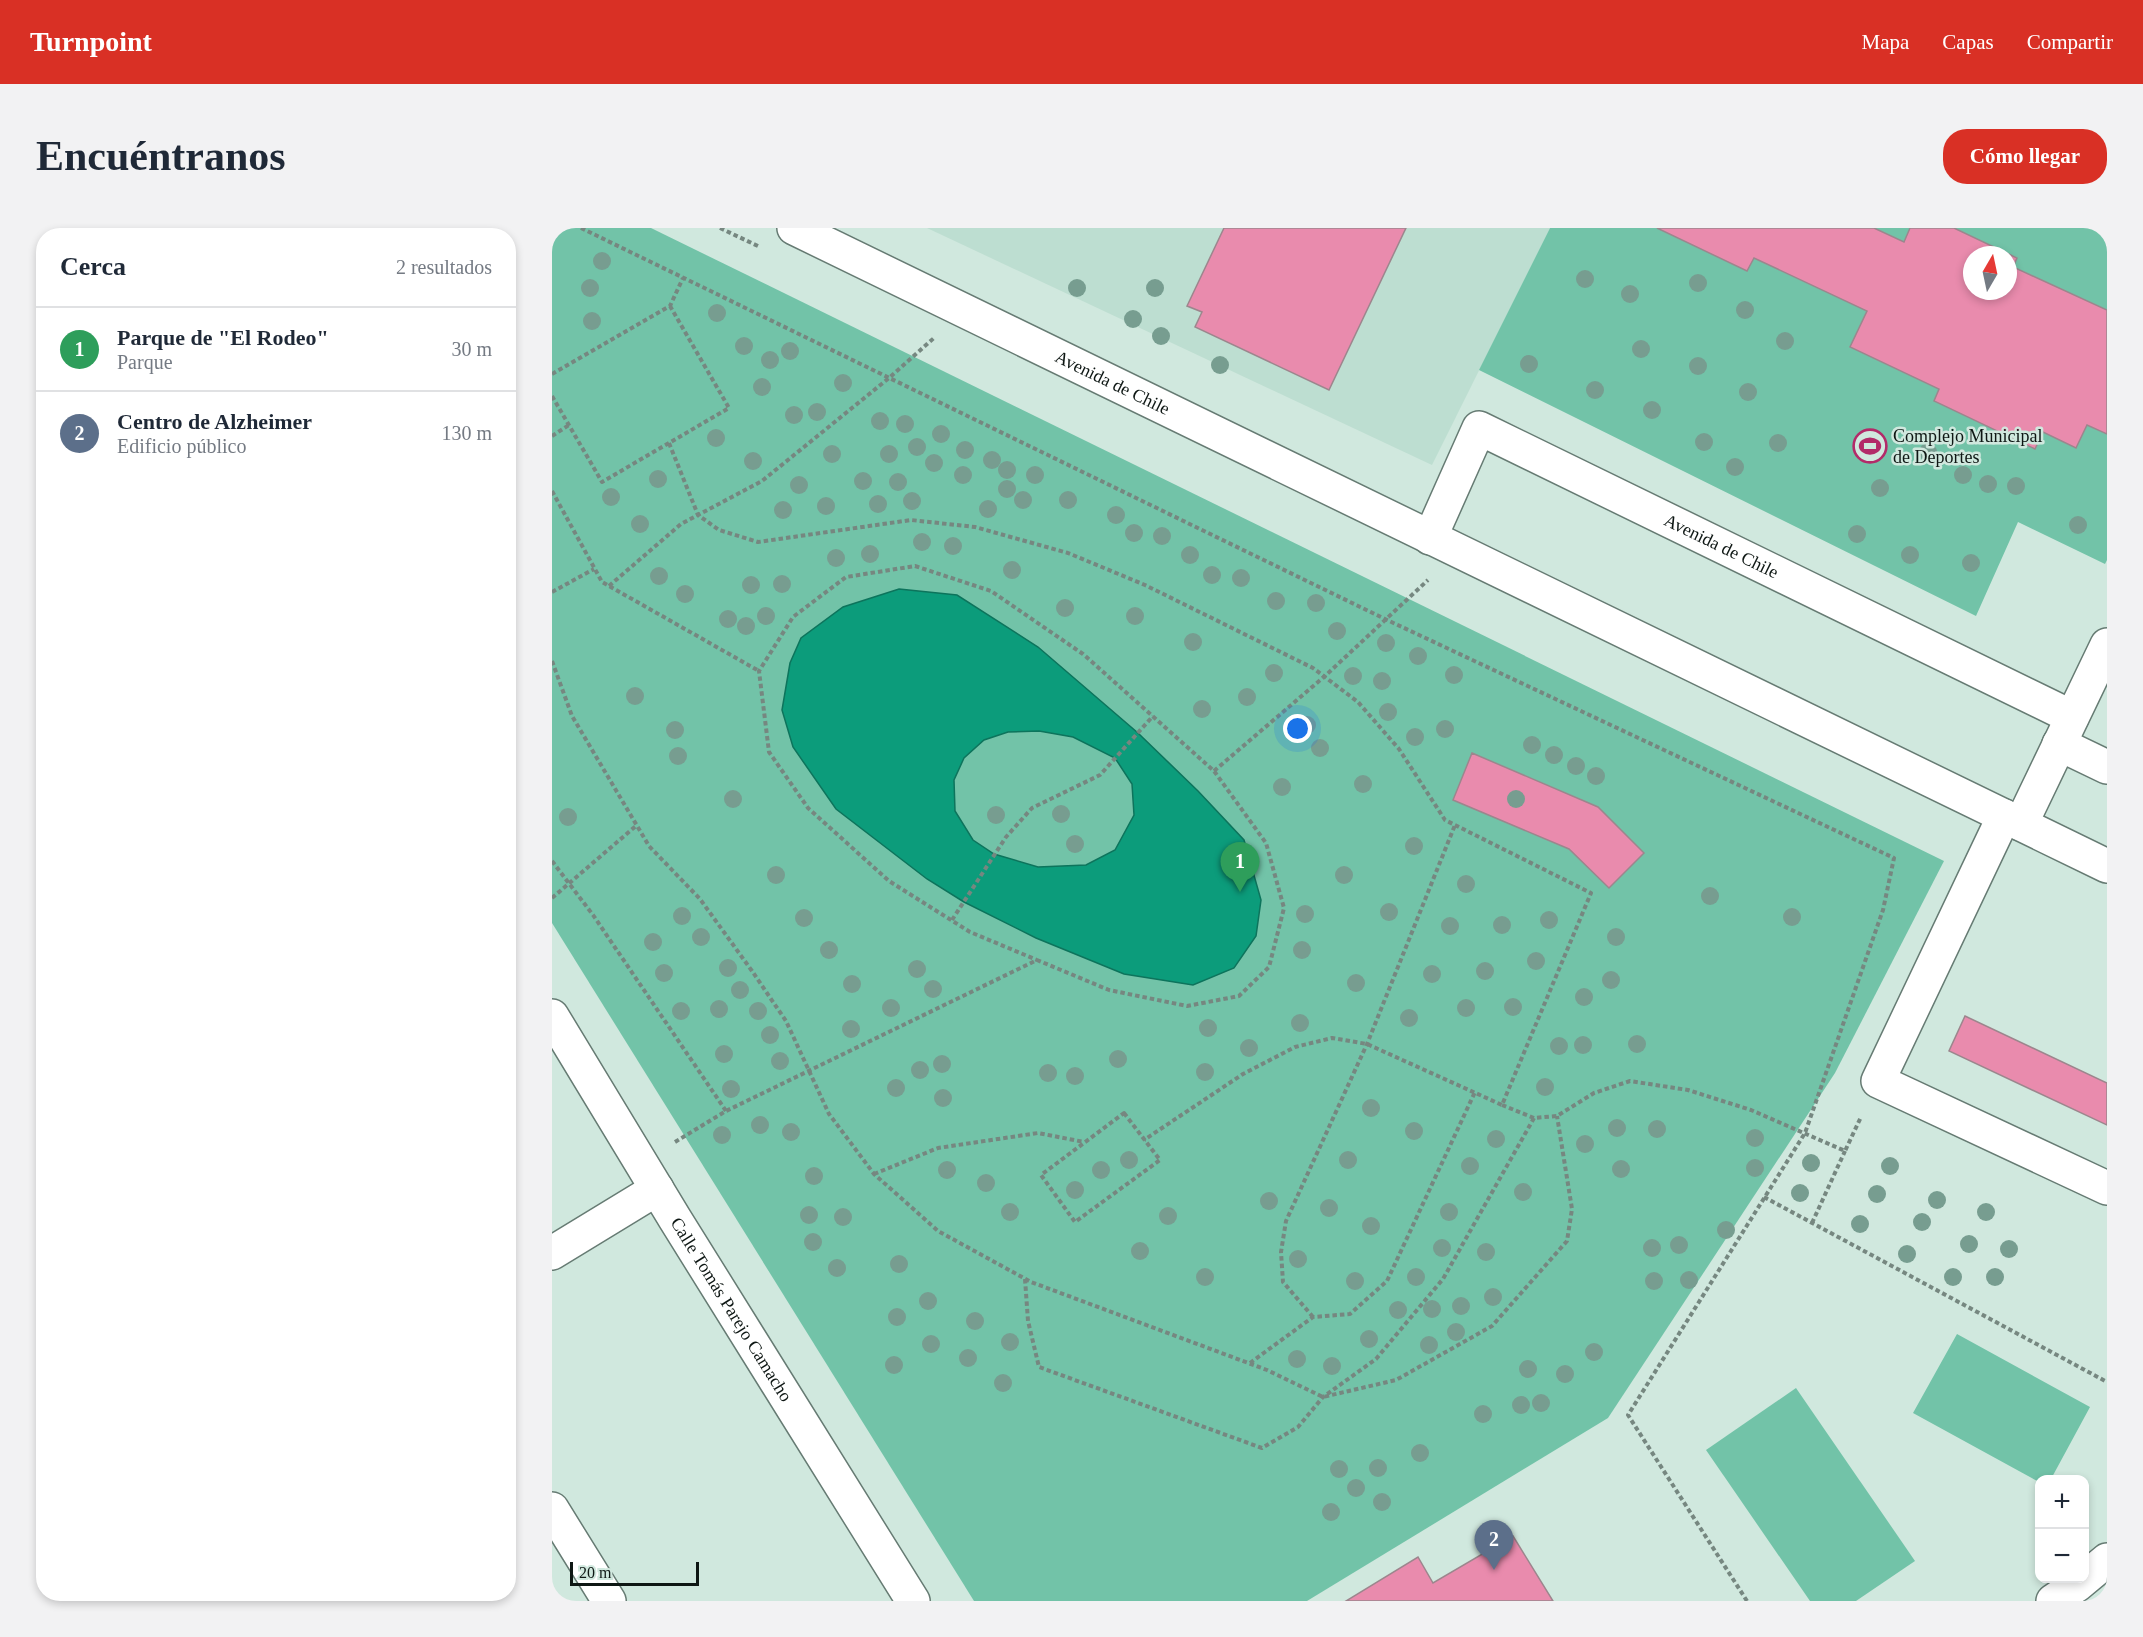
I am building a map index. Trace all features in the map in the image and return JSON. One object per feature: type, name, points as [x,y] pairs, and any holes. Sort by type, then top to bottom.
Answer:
[{"type":"street","name":"Avenida de Chile","points":[[794,228],[2107,866]]},
{"type":"street","name":"Avenida de Chile","points":[[1444,544],[1479,428],[2066,730]]},
{"type":"street","points":[[2107,645],[2066,730],[2012,820],[1878,1081],[2107,1188]]},
{"type":"street","points":[[2066,730],[2107,766]]},
{"type":"street","name":"Calle Tomás Parejo Camacho","points":[[552,1016],[913,1601]]},
{"type":"street","points":[[552,1253],[649,1176]]},
{"type":"street","points":[[552,1509],[609,1601]]},
{"type":"street","points":[[2053,1601],[2107,1560]]},
{"type":"path","points":[[581,228],[1385,620],[1894,858],[1883,910],[1805,1133],[1628,1415],[1747,1601]]},
{"type":"path","points":[[552,374],[670,306],[683,278]]},
{"type":"path","points":[[552,396],[602,482],[729,408],[670,306]]},
{"type":"path","points":[[609,586],[681,524],[762,481],[889,378],[964,311]]},
{"type":"path","points":[[552,436],[569,425]]},
{"type":"path","points":[[669,443],[698,515],[719,530],[758,542],[911,520],[975,527],[1068,553],[1145,585],[1313,668],[1358,702],[1399,749],[1445,820],[1591,893],[1502,1105]]},
{"type":"path","points":[[552,491],[602,582],[759,670]]},
{"type":"path","points":[[1214,771],[1325,676],[1385,620],[1444,544]]},
{"type":"path","points":[[915,566],[991,591],[1083,654],[1153,716],[1214,771],[1266,843],[1284,908],[1269,967],[1239,996],[1187,1006],[1109,990],[970,932],[889,881],[808,808],[769,752],[759,670],[793,617],[846,578],[915,566]]},
{"type":"path","points":[[552,592],[594,568]]},
{"type":"path","points":[[552,661],[572,716],[649,846],[700,899],[752,971],[786,1021],[829,1114],[874,1174],[938,1231],[1025,1278],[1250,1364],[1323,1397],[1396,1380],[1492,1326],[1567,1241],[1572,1209],[1557,1116]]},
{"type":"path","points":[[952,920],[1006,837],[1032,808],[1100,775],[1153,716]]},
{"type":"path","points":[[552,898],[638,825]]},
{"type":"path","points":[[1313,1317],[1282,1282],[1281,1252],[1286,1221],[1367,1044],[1455,825]]},
{"type":"path","points":[[552,861],[593,915],[726,1111]]},
{"type":"path","points":[[649,1176],[726,1111],[1037,960]]},
{"type":"path","points":[[1144,1140],[1243,1074],[1295,1047],[1332,1038],[1367,1044],[1533,1118],[1557,1116],[1594,1093],[1630,1081],[1688,1090],[1752,1110],[1845,1151]]},
{"type":"path","points":[[1812,1223],[1878,1081]]},
{"type":"path","points":[[1250,1364],[1313,1317],[1350,1314],[1387,1281],[1475,1092]]},
{"type":"path","points":[[1124,1113],[1144,1140],[1160,1160],[1076,1222],[1041,1175],[1124,1113]]},
{"type":"path","points":[[1025,1278],[1028,1321],[1039,1367],[1262,1448],[1298,1427],[1323,1397],[1376,1359],[1443,1279],[1533,1118]]},
{"type":"path","points":[[874,1174],[938,1148],[1038,1133],[1085,1142]]},
{"type":"path","points":[[1764,1197],[2107,1382]]},
{"type":"shaded area","points":[[552,228],[651,228],[1944,861],[1835,1073],[1608,1418],[1307,1601],[974,1601],[552,923]]},
{"type":"shaded area","points":[[927,228],[1550,228],[1432,465]]},
{"type":"shaded area","name":"Complejo Municipal de Deportes","points":[[1550,228],[2107,228],[2107,560],[2105,564],[2018,522],[1976,616],[1479,370]]},
{"type":"shaded area","points":[[899,589],[957,595],[1038,647],[1138,733],[1198,791],[1244,840],[1261,900],[1256,936],[1234,968],[1193,985],[1124,974],[1036,938],[964,902],[927,879],[836,809],[793,747],[782,710],[790,663],[801,638],[843,607]],"holes":[[[1039,731],[1073,737],[1115,758],[1132,784],[1134,815],[1115,850],[1086,865],[1038,867],[994,854],[973,840],[955,811],[954,780],[964,758],[984,740],[1008,732]]]},
{"type":"shaded area","points":[[1957,1334],[2090,1407],[2053,1475],[2035,1475],[2035,1480],[1913,1413]]},
{"type":"shaded area","points":[[1796,1388],[1915,1561],[1856,1601],[1810,1601],[1706,1450]]},
{"type":"building","points":[[1224,228],[1406,228],[1329,390],[1195,327],[1202,312],[1187,306]]},
{"type":"building","points":[[1657,228],[1874,228],[1904,242],[1910,228],[1954,228],[1992,246],[1963,246],[1963,300],[2017,300],[2017,269],[2107,310],[2107,434],[2087,425],[2076,448],[2043,432],[2035,449],[1934,401],[1939,389],[1850,347],[1867,311],[1754,258],[1747,271]]},
{"type":"building","points":[[1472,753],[1598,807],[1644,853],[1609,888],[1569,849],[1453,800]]},
{"type":"building","points":[[1965,1016],[2107,1083],[2107,1125],[1949,1051]]},
{"type":"building","points":[[1513,1536],[1553,1601],[1346,1601],[1418,1557],[1433,1583]]},
{"type":"place","name":"Complejo Municipal de Deportes","points":[[1870,446]]},
{"type":"place","name":"Parque de \"El Rodeo\"","points":[[1240,892]]},
{"type":"place","name":"Centro de Alzheimer","points":[[1494,1570]]}]
